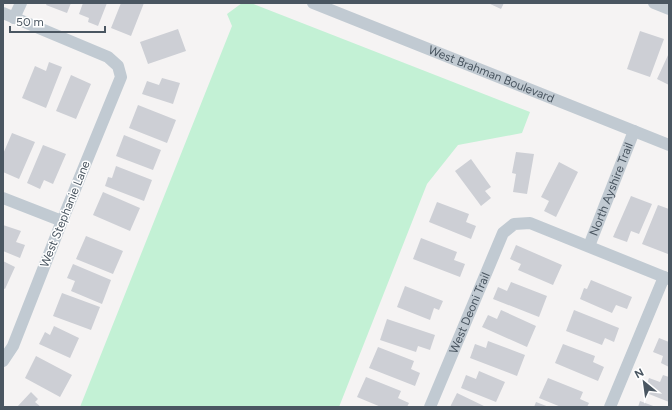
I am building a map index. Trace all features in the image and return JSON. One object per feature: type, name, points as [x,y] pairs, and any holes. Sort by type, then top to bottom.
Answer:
[{"type":"street","points":[[3,14],[14,18],[21,3]]},
{"type":"street","name":"West Brahman Boulevard","points":[[313,3],[669,145]]},
{"type":"street","points":[[654,3],[669,9]]},
{"type":"street","name":"West Stephanie Lane","points":[[3,361],[13,346],[121,77],[118,66],[108,57],[14,18]]},
{"type":"street","name":"North Ayshire Trail","points":[[589,246],[634,131]]},
{"type":"street","points":[[3,198],[62,221]]},
{"type":"street","name":"West Deoni Trail","points":[[430,407],[503,233],[514,224],[530,222],[589,246]]},
{"type":"street","points":[[589,246],[667,278],[610,407]]},
{"type":"green space","points":[[242,3],[251,3],[530,112],[522,133],[458,145],[427,184],[339,407],[80,407],[232,26],[227,14]]},
{"type":"building","points":[[47,3],[71,3],[67,13],[46,5]]},
{"type":"building","points":[[83,3],[107,3],[98,26],[88,22],[89,18],[79,14]]},
{"type":"building","points":[[121,3],[144,3],[131,36],[111,28]]},
{"type":"building","points":[[488,3],[504,3],[501,9]]},
{"type":"building","points":[[178,29],[186,51],[148,64],[140,42]]},
{"type":"building","points":[[640,31],[664,39],[650,77],[627,69]]},
{"type":"building","points":[[669,53],[669,85],[657,79]]},
{"type":"building","points":[[49,62],[62,67],[46,108],[22,98],[35,66],[46,71]]},
{"type":"building","points":[[71,75],[91,84],[76,119],[56,111]]},
{"type":"building","points":[[162,78],[180,83],[173,104],[142,94],[147,81],[159,85]]},
{"type":"building","points":[[138,105],[176,120],[167,143],[129,128]]},
{"type":"building","points":[[12,133],[35,142],[19,179],[3,172],[3,154]]},
{"type":"building","points":[[124,135],[161,150],[153,170],[116,156]]},
{"type":"building","points":[[43,145],[66,154],[53,184],[44,180],[40,189],[27,183]]},
{"type":"building","points":[[516,152],[534,154],[527,194],[513,192],[516,174],[512,173]]},
{"type":"building","points":[[471,159],[491,187],[485,191],[491,198],[481,206],[455,171]]},
{"type":"building","points":[[559,162],[578,172],[556,217],[544,211],[549,201],[541,197]]},
{"type":"building","points":[[116,166],[152,180],[144,201],[105,186],[108,177],[112,178]]},
{"type":"building","points":[[103,192],[140,208],[130,231],[93,215]]},
{"type":"building","points":[[631,196],[652,204],[639,234],[631,231],[627,242],[613,237]]},
{"type":"building","points":[[437,202],[469,214],[466,222],[476,226],[471,239],[429,222]]},
{"type":"building","points":[[658,205],[669,209],[668,254],[642,244]]},
{"type":"building","points":[[3,225],[21,231],[16,242],[25,245],[20,258],[3,251]]},
{"type":"building","points":[[86,236],[123,251],[113,274],[76,259]]},
{"type":"building","points":[[421,238],[457,252],[454,260],[465,264],[460,277],[413,259]]},
{"type":"building","points":[[516,245],[562,265],[553,285],[518,270],[521,264],[510,259]]},
{"type":"building","points":[[3,261],[15,267],[5,289],[3,288]]},
{"type":"building","points":[[73,264],[111,280],[102,304],[71,291],[75,281],[67,278]]},
{"type":"building","points":[[591,280],[632,297],[627,309],[616,305],[612,313],[580,299],[584,288],[587,289]]},
{"type":"building","points":[[511,282],[547,296],[539,317],[493,299],[498,287],[507,291]]},
{"type":"building","points":[[405,286],[443,301],[439,310],[434,308],[430,320],[397,307]]},
{"type":"building","points":[[62,293],[100,307],[91,330],[53,316]]},
{"type":"building","points":[[501,310],[536,326],[527,347],[482,327],[488,315],[497,319]]},
{"type":"building","points":[[574,310],[619,328],[614,342],[605,338],[602,345],[566,331]]},
{"type":"building","points":[[387,319],[435,335],[430,350],[418,346],[416,352],[380,340]]},
{"type":"building","points":[[54,326],[79,338],[70,358],[39,344],[45,332],[50,335]]},
{"type":"building","points":[[659,338],[669,342],[669,367],[661,363],[663,356],[653,352]]},
{"type":"building","points":[[488,341],[525,355],[517,376],[470,358],[475,344],[486,348]]},
{"type":"building","points":[[563,344],[595,356],[593,362],[604,367],[598,381],[555,363]]},
{"type":"building","points":[[378,347],[414,361],[411,369],[420,373],[415,386],[369,368]]},
{"type":"building","points":[[36,356],[72,375],[60,397],[25,378]]},
{"type":"building","points":[[479,371],[505,382],[496,402],[461,388],[466,375],[476,379]]},
{"type":"building","points":[[663,375],[669,377],[669,402],[644,392],[649,378],[660,382]]},
{"type":"building","points":[[366,377],[401,391],[398,398],[409,403],[407,407],[381,407],[357,397]]},
{"type":"building","points":[[548,378],[583,392],[580,399],[589,403],[587,407],[561,407],[539,398]]},
{"type":"building","points":[[31,392],[38,399],[35,402],[41,407],[17,407]]},
{"type":"building","points":[[457,393],[486,407],[450,407]]},
{"type":"building","points":[[640,401],[656,407],[638,407]]},
{"type":"building","points":[[536,402],[549,407],[534,407]]}]
